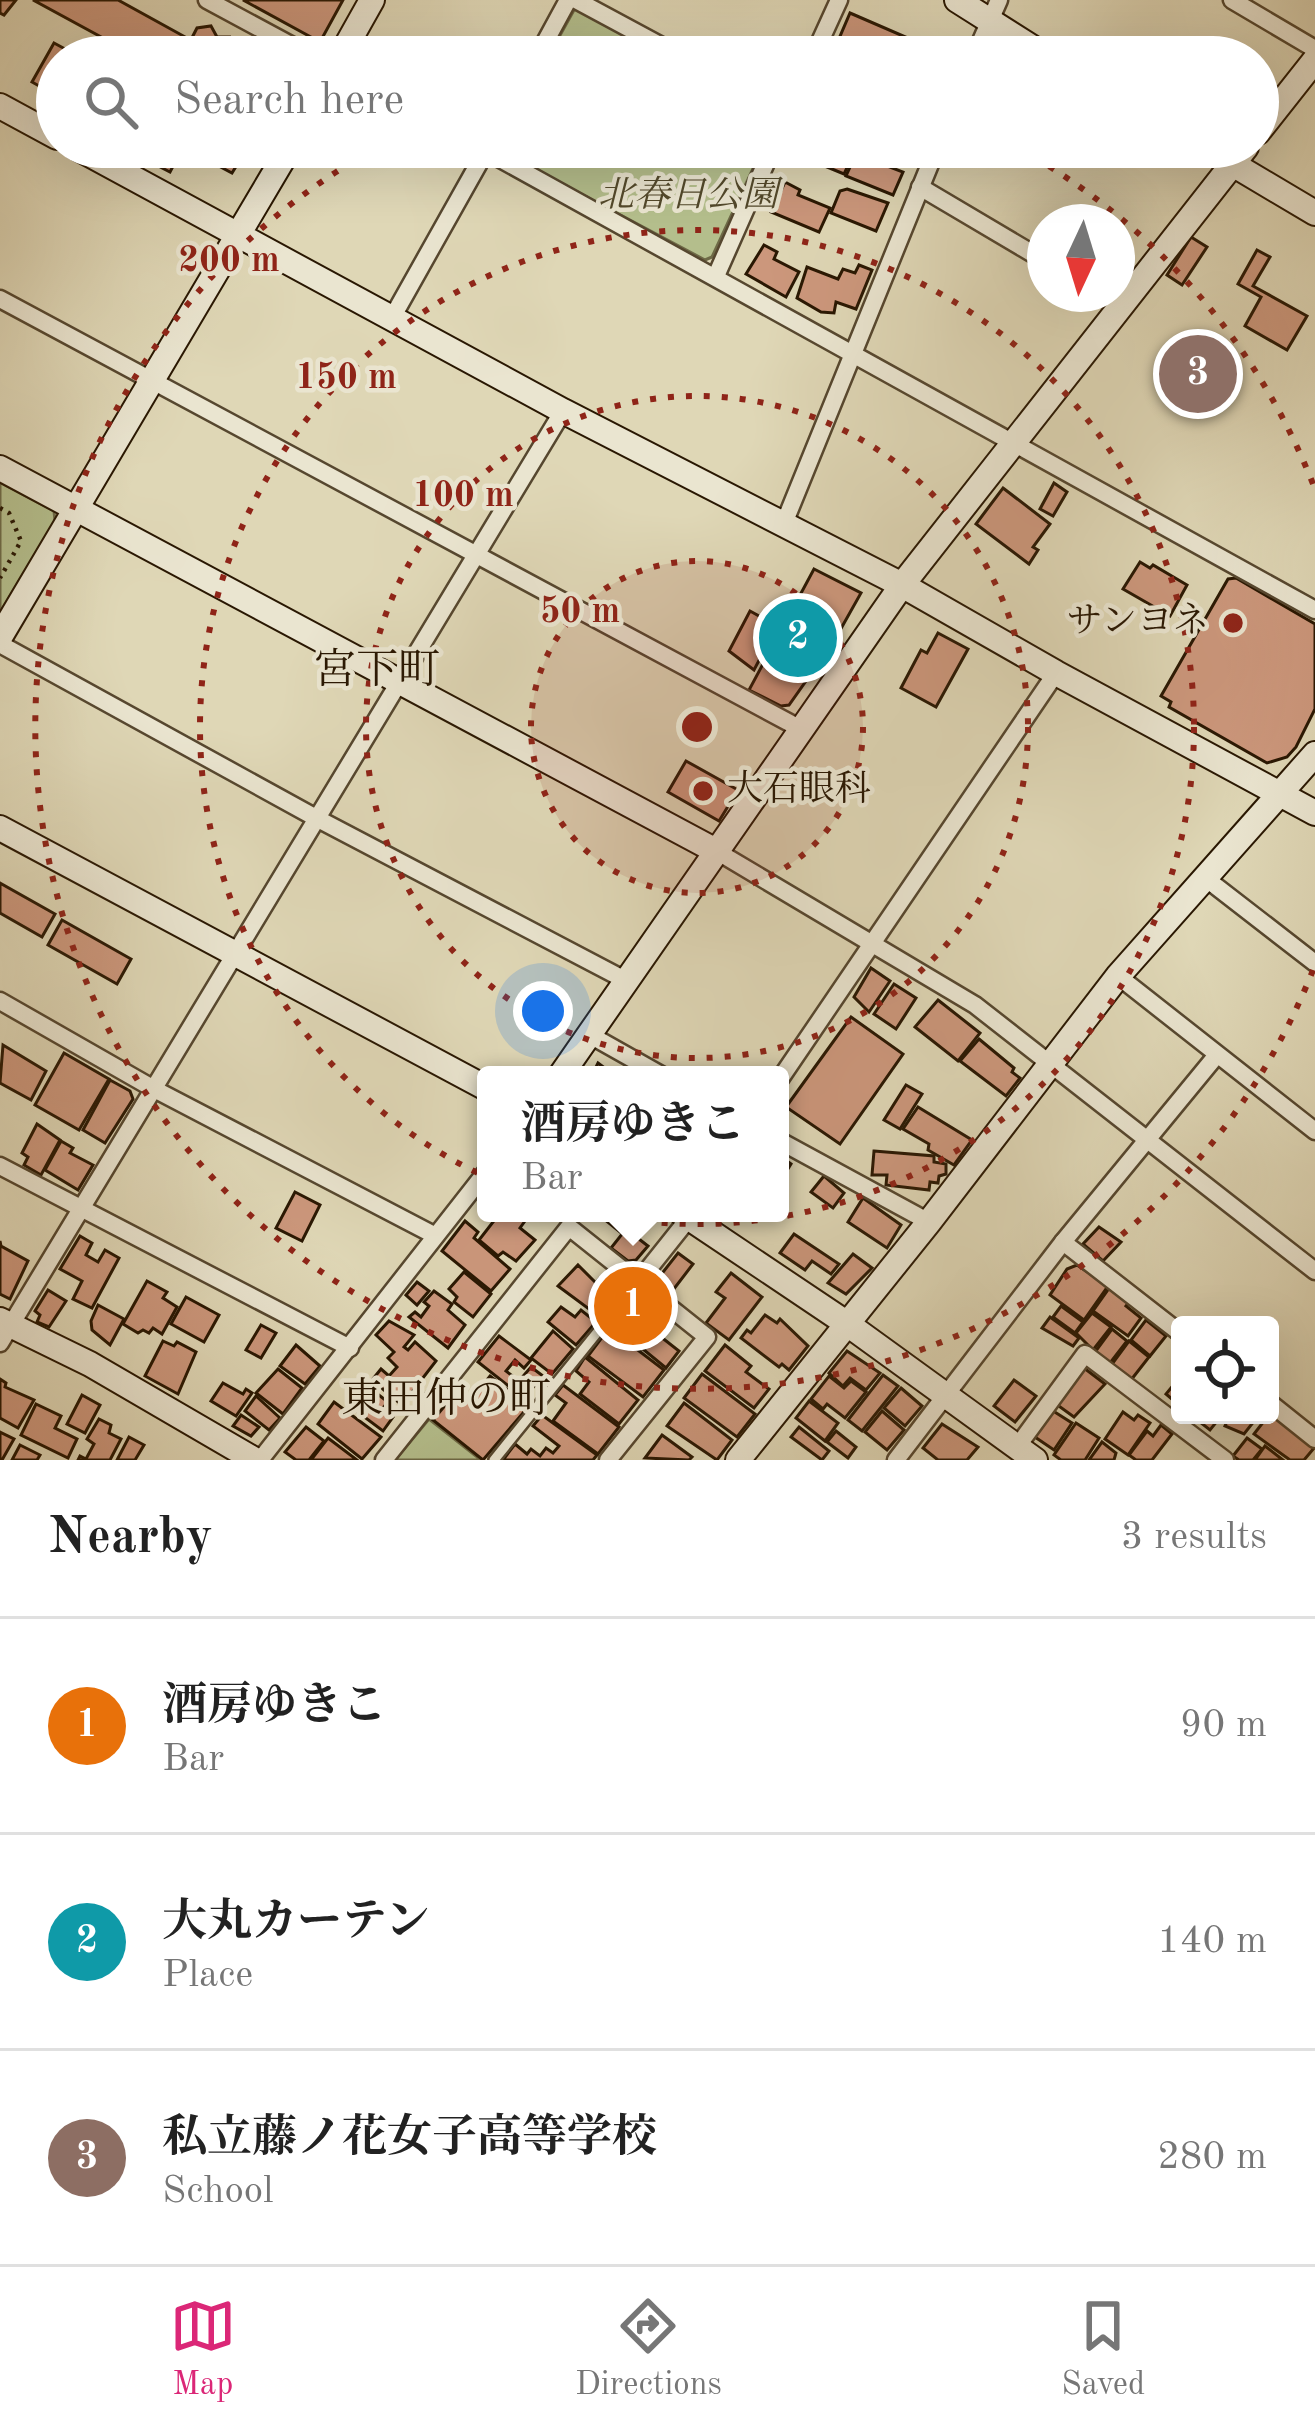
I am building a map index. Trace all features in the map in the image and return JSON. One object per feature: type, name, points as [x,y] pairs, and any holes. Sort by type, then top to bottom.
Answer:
[{"type":"street","points":[[207,0],[274,36]]},
{"type":"street","points":[[352,36],[372,0]]},
{"type":"street","points":[[550,36],[572,0],[641,36]]},
{"type":"street","points":[[823,36],[839,0]]},
{"type":"street","points":[[957,0],[994,11],[1023,36]]},
{"type":"street","points":[[1232,0],[1315,49]]},
{"type":"street","points":[[1279,105],[1315,60]]},
{"type":"street","points":[[0,106],[36,126]]},
{"type":"street","points":[[115,168],[563,411],[902,585],[1315,813]]},
{"type":"street","points":[[278,168],[0,640],[318,818],[627,981]]},
{"type":"street","points":[[392,318],[476,168]]},
{"type":"street","points":[[521,168],[1315,610]]},
{"type":"street","points":[[716,276],[764,168]]},
{"type":"street","points":[[783,526],[928,168]]},
{"type":"street","points":[[1135,273],[1228,168]]},
{"type":"street","points":[[1256,168],[1315,213]]},
{"type":"street","points":[[920,187],[1027,250]]},
{"type":"street","points":[[0,299],[801,729]]},
{"type":"street","points":[[568,1066],[902,585],[1016,442],[1103,312]]},
{"type":"street","points":[[477,1183],[257,1460],[90,1364],[4,1330],[563,411]]},
{"type":"street","points":[[0,468],[718,852],[872,942],[975,1005],[1315,1271]]},
{"type":"street","points":[[788,1066],[1056,674]]},
{"type":"street","points":[[739,1460],[1118,976],[1315,754]]},
{"type":"street","points":[[0,828],[477,1083]]},
{"type":"street","points":[[1204,877],[1315,963]]},
{"type":"street","points":[[1118,976],[1315,1131]]},
{"type":"street","points":[[0,1001],[154,1089],[434,1235]]},
{"type":"street","points":[[590,1035],[645,1066]]},
{"type":"street","points":[[896,1460],[1064,1242],[1216,1056]]},
{"type":"street","points":[[789,1146],[929,1222]]},
{"type":"street","points":[[0,1166],[350,1348]]},
{"type":"street","points":[[638,1282],[680,1222]]},
{"type":"street","points":[[695,1222],[846,1323],[1026,1454],[1085,1354],[1225,1460]]},
{"type":"street","points":[[384,1460],[569,1227],[707,1337],[608,1460]]},
{"type":"street","points":[[1064,1242],[1171,1326]]},
{"type":"street","points":[[1279,1410],[1315,1438]]},
{"type":"lane","points":[[494,1460],[638,1282]]},
{"type":"path","points":[[0,508],[9,513],[21,542],[0,578]]},
{"type":"green space","points":[[581,7],[631,36],[560,36],[574,10]]},
{"type":"green space","name":"北春日公園","points":[[532,168],[753,168],[712,257],[705,260]]},
{"type":"green space","points":[[0,482],[54,511],[55,521],[0,613]]},
{"type":"green space","points":[[429,1419],[481,1460],[395,1460]]},
{"type":"building","points":[[0,0],[16,0],[4,15]]},
{"type":"building","points":[[33,0],[118,0],[183,36],[99,36]]},
{"type":"building","points":[[243,0],[343,0],[323,36],[309,36]]},
{"type":"building","points":[[850,13],[903,36],[840,36]]},
{"type":"building","points":[[211,26],[216,36],[193,36],[197,28]]},
{"type":"building","points":[[850,168],[903,172],[893,195],[846,176]]},
{"type":"building","points":[[785,182],[800,190],[798,195],[830,208],[819,232],[771,212]]},
{"type":"building","points":[[847,189],[888,203],[876,231],[831,213],[840,191]]},
{"type":"building","points":[[1191,237],[1207,247],[1182,285],[1167,275]]},
{"type":"building","points":[[764,245],[777,252],[774,259],[799,272],[786,297],[746,274]]},
{"type":"building","points":[[1257,250],[1270,257],[1253,286],[1307,316],[1287,350],[1245,326],[1261,297],[1238,284]]},
{"type":"building","points":[[859,265],[872,270],[856,309],[836,302],[834,313],[821,312],[797,298],[807,267],[838,279],[843,269],[855,273]]},
{"type":"building","points":[[1054,483],[1067,492],[1053,516],[1040,509]]},
{"type":"building","points":[[1003,488],[1050,524],[1033,547],[1038,550],[1029,564],[976,524]]},
{"type":"building","points":[[1140,562],[1187,585],[1170,616],[1123,589]]},
{"type":"building","points":[[814,569],[861,593],[834,641],[821,635],[808,658],[818,664],[789,705],[781,706],[749,690]]},
{"type":"building","points":[[1236,578],[1315,624],[1315,709],[1296,747],[1287,757],[1267,763],[1169,707],[1171,702],[1161,696],[1228,579]]},
{"type":"building","points":[[750,611],[777,626],[754,670],[729,651]]},
{"type":"building","points":[[938,633],[968,649],[936,707],[901,688],[921,650],[927,653]]},
{"type":"building","name":"大石眼科","points":[[686,761],[738,790],[719,821],[668,792]]},
{"type":"building","points":[[0,883],[55,914],[42,937],[0,913]]},
{"type":"building","points":[[62,920],[131,959],[117,984],[48,945]]},
{"type":"building","points":[[871,968],[890,981],[869,1012],[854,997]]},
{"type":"building","points":[[894,984],[916,998],[896,1029],[874,1014]]},
{"type":"building","points":[[938,1000],[980,1033],[958,1061],[915,1027]]},
{"type":"building","points":[[851,1017],[903,1054],[840,1144],[789,1109]]},
{"type":"building","points":[[979,1039],[1020,1078],[1006,1096],[960,1061]]},
{"type":"building","points":[[3,1045],[46,1071],[31,1100],[0,1083]]},
{"type":"building","points":[[64,1053],[109,1079],[79,1130],[35,1105]]},
{"type":"building","points":[[110,1080],[130,1091],[133,1099],[105,1143],[83,1130]]},
{"type":"building","points":[[906,1085],[922,1094],[900,1129],[884,1120]]},
{"type":"building","points":[[918,1107],[972,1140],[954,1165],[903,1129]]},
{"type":"building","points":[[37,1124],[60,1140],[41,1175],[24,1165],[28,1157],[22,1153]]},
{"type":"building","points":[[61,1141],[73,1148],[70,1153],[93,1165],[78,1190],[45,1170]]},
{"type":"building","points":[[874,1151],[934,1156],[934,1162],[946,1164],[946,1174],[939,1176],[938,1183],[930,1182],[929,1190],[886,1185],[887,1175],[872,1175]]},
{"type":"building","points":[[824,1176],[844,1193],[833,1208],[811,1192]]},
{"type":"building","points":[[295,1192],[320,1205],[302,1241],[276,1228]]},
{"type":"building","points":[[863,1198],[901,1225],[887,1248],[848,1222]]},
{"type":"building","points":[[465,1221],[478,1232],[474,1238],[510,1269],[491,1291],[442,1251]]},
{"type":"building","points":[[493,1222],[524,1222],[520,1228],[535,1240],[516,1261],[503,1252],[498,1256],[479,1240]]},
{"type":"building","points":[[608,1222],[628,1222],[620,1232]]},
{"type":"building","points":[[1099,1227],[1121,1242],[1103,1261],[1083,1244]]},
{"type":"building","points":[[626,1229],[648,1246],[636,1260],[628,1261],[611,1248]]},
{"type":"building","points":[[794,1234],[839,1264],[831,1274],[812,1261],[805,1270],[780,1253]]},
{"type":"building","points":[[80,1236],[92,1243],[86,1255],[98,1262],[105,1250],[119,1258],[92,1308],[73,1299],[82,1281],[60,1269]]},
{"type":"building","points":[[0,1241],[28,1261],[10,1299],[0,1294]]},
{"type":"building","points":[[678,1253],[693,1264],[670,1294],[660,1276]]},
{"type":"building","points":[[853,1254],[872,1268],[846,1294],[828,1283]]},
{"type":"building","points":[[578,1265],[596,1283],[599,1279],[610,1288],[593,1312],[558,1286]]},
{"type":"building","points":[[1077,1265],[1108,1286],[1084,1320],[1050,1295],[1067,1269]]},
{"type":"building","points":[[464,1272],[491,1294],[473,1317],[454,1302],[457,1297],[449,1289]]},
{"type":"building","points":[[731,1273],[762,1297],[729,1340],[706,1323],[725,1298],[716,1292]]},
{"type":"building","points":[[147,1281],[167,1292],[163,1298],[177,1307],[162,1334],[153,1328],[138,1333],[123,1324]]},
{"type":"building","points":[[417,1282],[429,1291],[417,1305],[406,1295]]},
{"type":"building","points":[[1110,1287],[1130,1301],[1126,1306],[1141,1318],[1128,1336],[1093,1311]]},
{"type":"building","points":[[48,1290],[66,1301],[49,1327],[37,1322],[40,1315],[35,1311]]},
{"type":"building","points":[[434,1291],[452,1304],[448,1310],[465,1325],[448,1348],[409,1317],[415,1312],[421,1317],[429,1306],[424,1302]]},
{"type":"building","points":[[610,1291],[617,1296],[600,1317],[594,1313]]},
{"type":"building","points":[[186,1297],[219,1315],[204,1342],[171,1324]]},
{"type":"building","points":[[98,1305],[124,1319],[110,1345],[92,1330]]},
{"type":"building","points":[[1061,1306],[1083,1322],[1075,1333],[1053,1317]]},
{"type":"building","points":[[561,1307],[575,1317],[581,1310],[596,1322],[576,1345],[548,1322]]},
{"type":"building","points":[[639,1308],[652,1318],[646,1325],[655,1331],[640,1350],[623,1338]]},
{"type":"building","points":[[1092,1313],[1111,1327],[1093,1350],[1076,1333]]},
{"type":"building","points":[[765,1315],[777,1323],[780,1319],[808,1346],[789,1370],[741,1338]]},
{"type":"building","points":[[1050,1317],[1079,1338],[1073,1346],[1042,1328]]},
{"type":"building","points":[[1146,1320],[1166,1336],[1150,1356],[1131,1340]]},
{"type":"building","points":[[389,1321],[414,1335],[404,1347],[408,1350],[415,1342],[436,1361],[402,1405],[372,1380],[381,1369],[389,1376],[397,1367],[388,1358],[394,1352],[376,1335]]},
{"type":"building","points":[[261,1325],[276,1333],[261,1358],[246,1350]]},
{"type":"building","points":[[609,1328],[664,1370],[643,1397],[588,1356]]},
{"type":"building","points":[[1112,1329],[1127,1341],[1110,1363],[1095,1352]]},
{"type":"building","points":[[553,1331],[573,1349],[552,1374],[531,1358]]},
{"type":"building","points":[[656,1333],[679,1351],[666,1368],[644,1350]]},
{"type":"building","points":[[499,1336],[531,1360],[524,1368],[515,1360],[506,1371],[519,1381],[531,1367],[543,1376],[524,1398],[478,1362]]},
{"type":"building","points":[[163,1341],[196,1352],[178,1394],[145,1376]]},
{"type":"building","points":[[1129,1341],[1149,1357],[1131,1380],[1112,1364]]},
{"type":"building","points":[[296,1345],[320,1366],[305,1384],[280,1366]]},
{"type":"building","points":[[725,1345],[751,1366],[746,1372],[769,1389],[754,1408],[705,1371]]},
{"type":"building","points":[[847,1351],[880,1373],[866,1390],[850,1378],[843,1386],[829,1373]]},
{"type":"building","points":[[585,1357],[638,1400],[619,1424],[580,1394],[589,1382],[576,1371]]},
{"type":"building","points":[[1084,1368],[1105,1384],[1074,1417],[1056,1404]]},
{"type":"building","points":[[278,1369],[302,1388],[283,1414],[256,1393]]},
{"type":"building","points":[[702,1374],[755,1414],[737,1437],[684,1398]]},
{"type":"building","points":[[883,1375],[898,1386],[862,1431],[848,1420]]},
{"type":"building","points":[[490,1376],[529,1406],[483,1460],[433,1420],[456,1392],[469,1402]]},
{"type":"building","points":[[829,1376],[844,1388],[851,1381],[866,1392],[845,1418],[811,1399]]},
{"type":"building","points":[[0,1379],[5,1387],[34,1400],[18,1428],[0,1418]]},
{"type":"building","points":[[1014,1380],[1036,1396],[1015,1422],[994,1406]]},
{"type":"building","points":[[223,1383],[243,1394],[246,1389],[252,1393],[236,1416],[211,1401]]},
{"type":"building","points":[[363,1383],[388,1402],[382,1409],[393,1417],[383,1431],[347,1404]]},
{"type":"building","points":[[563,1385],[619,1427],[598,1454],[553,1421],[566,1403],[555,1395]]},
{"type":"building","points":[[901,1388],[922,1406],[905,1426],[884,1408]]},
{"type":"building","points":[[82,1395],[100,1405],[85,1433],[67,1424]]},
{"type":"building","points":[[256,1396],[280,1418],[269,1430],[245,1411]]},
{"type":"building","points":[[809,1401],[838,1423],[825,1441],[796,1418]]},
{"type":"building","points":[[334,1402],[381,1437],[362,1459],[318,1424]]},
{"type":"building","points":[[684,1403],[732,1440],[717,1460],[667,1426]]},
{"type":"building","points":[[36,1404],[61,1416],[55,1428],[77,1439],[68,1458],[21,1435]]},
{"type":"building","points":[[1050,1409],[1072,1423],[1054,1450],[1032,1435]]},
{"type":"building","points":[[882,1411],[904,1430],[887,1450],[865,1432]]},
{"type":"building","points":[[1123,1412],[1150,1423],[1128,1455],[1105,1439]]},
{"type":"building","points":[[241,1415],[259,1427],[251,1436],[233,1426]]},
{"type":"building","points":[[542,1415],[597,1455],[593,1460],[503,1460],[515,1444],[527,1454],[531,1449],[540,1456],[546,1448],[553,1453],[559,1446],[533,1426]]},
{"type":"building","points":[[1279,1418],[1315,1447],[1304,1460],[1290,1460],[1254,1434],[1262,1424],[1279,1424]]},
{"type":"building","points":[[99,1419],[111,1425],[109,1433],[121,1439],[110,1460],[78,1460],[80,1456],[86,1459],[94,1444],[87,1439]]},
{"type":"building","points":[[1076,1423],[1099,1438],[1085,1460],[1061,1460],[1054,1455]]},
{"type":"building","points":[[942,1424],[978,1447],[967,1460],[938,1460],[923,1448]]},
{"type":"building","points":[[1226,1424],[1252,1424],[1244,1434]]},
{"type":"building","points":[[1161,1425],[1172,1434],[1152,1460],[1129,1455],[1147,1431],[1153,1436]]},
{"type":"building","points":[[306,1427],[324,1441],[309,1460],[296,1460],[285,1452]]},
{"type":"building","points":[[799,1427],[829,1451],[822,1460],[791,1437]]},
{"type":"building","points":[[836,1431],[856,1447],[848,1458],[827,1442]]},
{"type":"building","points":[[0,1432],[14,1439],[2,1460],[0,1460]]},
{"type":"building","points":[[662,1435],[692,1457],[645,1458]]},
{"type":"building","points":[[129,1437],[144,1445],[135,1460],[117,1460]]},
{"type":"building","points":[[328,1438],[357,1460],[311,1460]]},
{"type":"building","points":[[1247,1438],[1262,1449],[1253,1460],[1239,1460],[1233,1456]]},
{"type":"building","points":[[1102,1442],[1116,1453],[1114,1460],[1089,1460]]},
{"type":"building","points":[[20,1445],[40,1455],[37,1460],[12,1460]]},
{"type":"building","points":[[1265,1446],[1283,1460],[1255,1460]]},
{"type":"place","name":"私立藤ノ花女子高等学校","points":[[1198,374]]},
{"type":"place","name":"サンヨネ","points":[[1233,623]]},
{"type":"place","name":"大丸カーテン","points":[[798,638]]},
{"type":"place","name":"大石眼科","points":[[703,791]]},
{"type":"place","name":"酒房ゆきこ","points":[[633,1306]]},
{"type":"district","name":"宮下町","points":[[377,672]]},
{"type":"district","name":"東田仲の町","points":[[446,1401]]}]
